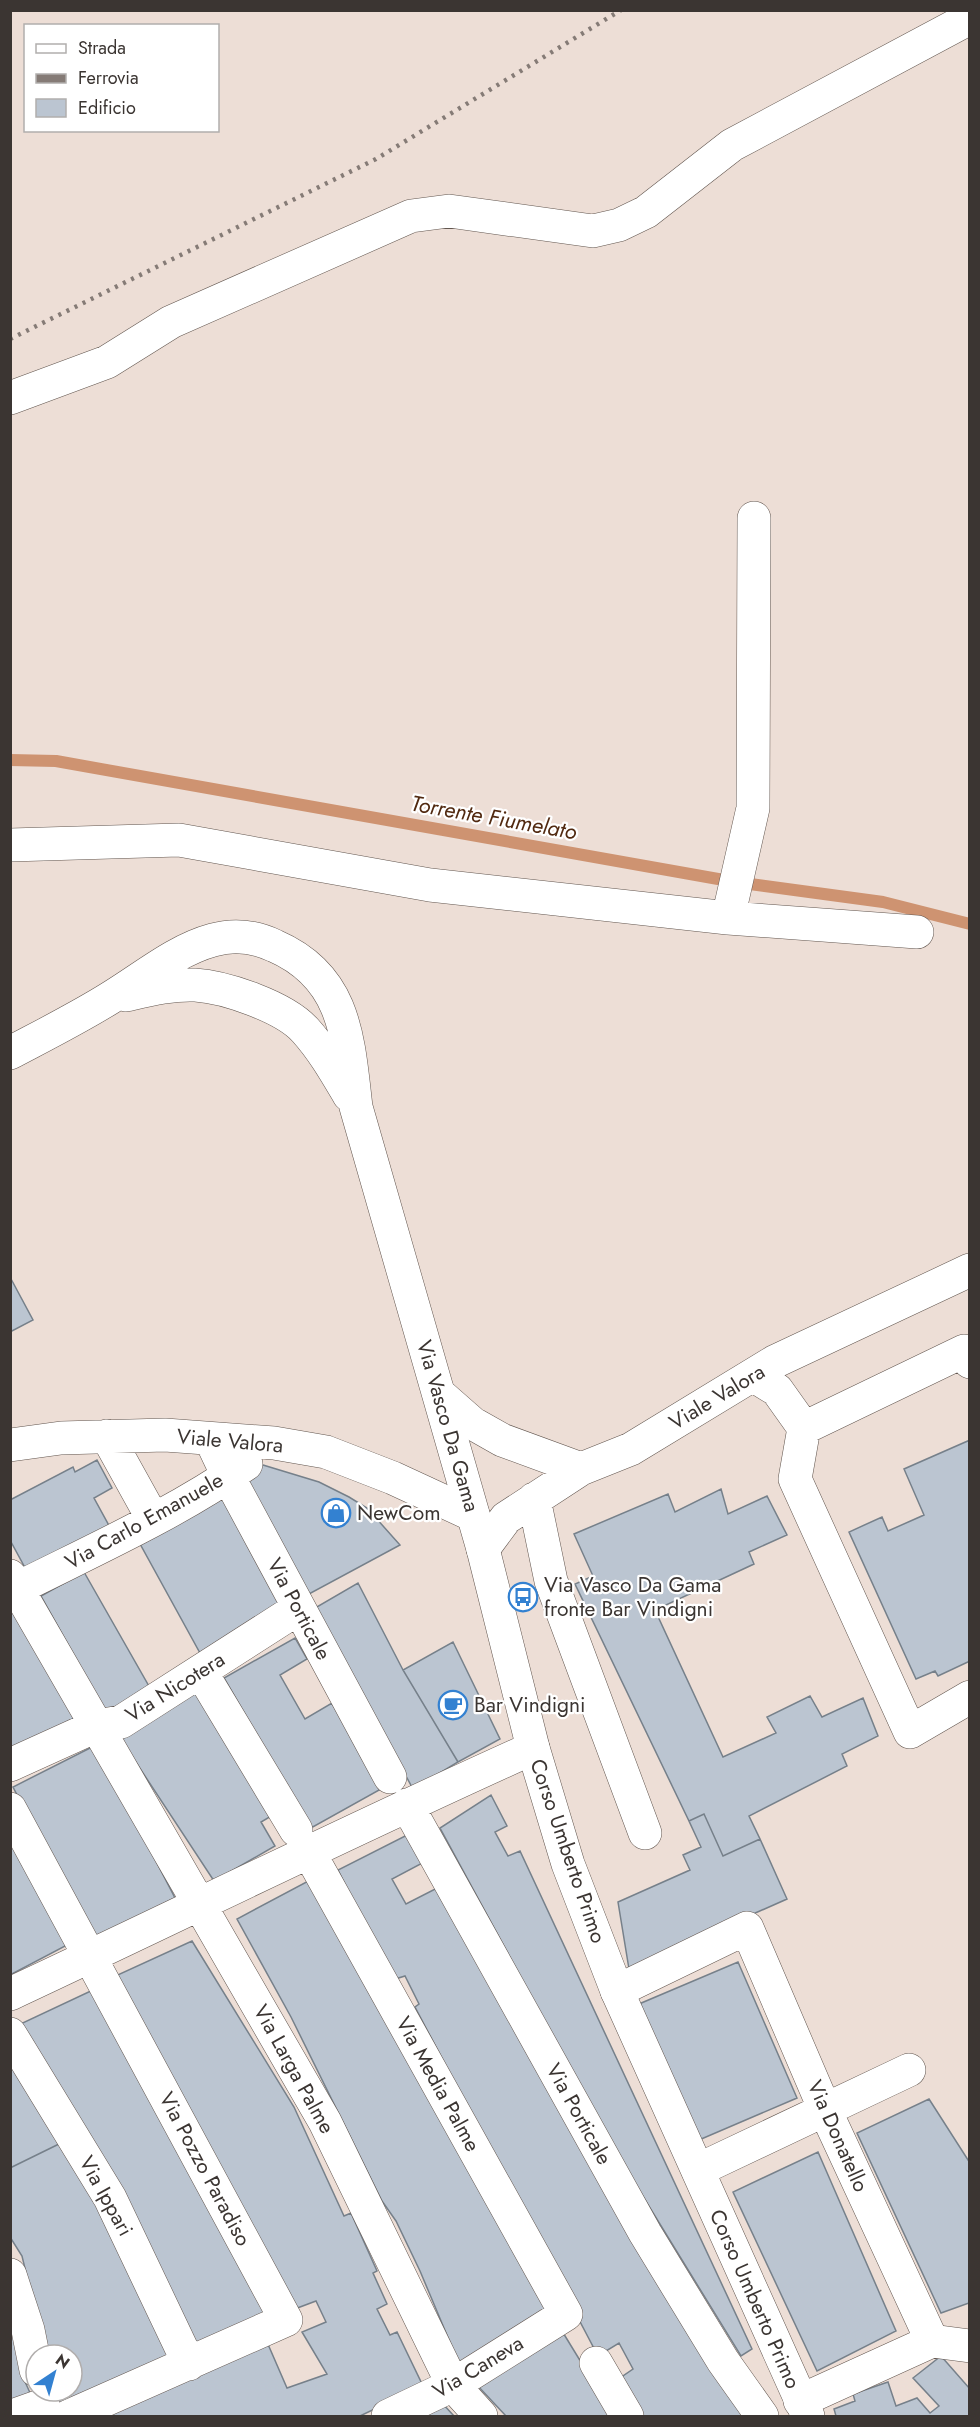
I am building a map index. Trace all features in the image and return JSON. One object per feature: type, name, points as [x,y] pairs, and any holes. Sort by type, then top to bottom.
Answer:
[{"type":"street","points":[[10,398],[107,362],[171,322],[411,216],[448,211],[593,231],[620,225],[646,212],[732,144],[969,18]]},
{"type":"street","points":[[728,918],[753,808],[754,518]]},
{"type":"street","points":[[10,845],[179,840],[430,885],[728,918],[917,932]]},
{"type":"street","points":[[10,1053],[107,1000],[189,948],[215,939],[245,937],[268,942],[296,955],[321,977],[337,1006],[349,1046],[356,1107]]},
{"type":"street","points":[[107,1000],[156,988],[195,985],[231,992],[272,1007],[304,1028],[325,1055],[356,1107]]},
{"type":"street","name":"Via Vasco Da Gama","points":[[356,1107],[483,1549],[533,1748]]},
{"type":"street","name":"Viale Valora","points":[[483,1549],[506,1518],[581,1468],[631,1449],[774,1362],[969,1270]]},
{"type":"street","points":[[804,1428],[964,1351],[969,1362]]},
{"type":"street","points":[[754,1376],[777,1390],[804,1428],[795,1479],[910,1732],[969,1697]]},
{"type":"street","points":[[439,1394],[472,1423],[502,1440],[581,1468]]},
{"type":"street","name":"Viale Valora","points":[[10,1445],[61,1438],[165,1435],[274,1443],[326,1452],[393,1478],[472,1515]]},
{"type":"street","points":[[107,1436],[153,1519]]},
{"type":"street","name":"Via Porticale","points":[[211,1440],[228,1476],[390,1777]]},
{"type":"street","name":"Via Carlo Emanuele","points":[[13,1586],[153,1519],[228,1476],[274,1443]]},
{"type":"street","points":[[534,1499],[551,1581],[645,1833]]},
{"type":"street","name":"Via Larga Palme","points":[[13,1586],[325,2122],[453,2385],[481,2416]]},
{"type":"street","name":"Via Nicotera","points":[[10,1765],[96,1726],[122,1722],[299,1608]]},
{"type":"street","name":"Via Media Palme","points":[[201,1672],[303,1842],[566,2314]]},
{"type":"street","name":"Corso Umberto Primo","points":[[10,1994],[200,1904],[303,1842],[407,1805],[533,1748],[568,1864],[617,1991],[804,2409]]},
{"type":"street","name":"Via Porticale","points":[[407,1805],[645,2233],[723,2361],[762,2416]]},
{"type":"street","name":"Via Pozzo Paradiso","points":[[10,1809],[286,2320],[189,2364],[50,2407],[12,2416]]},
{"type":"street","name":"Via Donatello","points":[[617,1991],[747,1928],[825,2110],[932,2341]]},
{"type":"street","name":"Via Ippari","points":[[10,2034],[110,2198],[189,2364]]},
{"type":"street","points":[[698,2170],[909,2070]]},
{"type":"street","points":[[10,2275],[31,2343]]},
{"type":"street","name":"Via Caneva","points":[[388,2416],[453,2385],[566,2314]]},
{"type":"street","points":[[804,2409],[932,2341],[969,2346]]},
{"type":"street","points":[[596,2363],[627,2416]]},
{"type":"building","points":[[10,1277],[33,1320],[10,1332]]},
{"type":"building","points":[[970,1440],[970,1661],[938,1676],[935,1671],[916,1679],[849,1532],[882,1517],[888,1531],[924,1515],[904,1469]]},
{"type":"building","points":[[97,1460],[112,1488],[94,1498],[112,1531],[29,1575],[10,1540],[10,1500],[73,1467],[75,1472]]},
{"type":"building","points":[[263,1465],[319,1482],[349,1497],[367,1508],[400,1545],[309,1594],[244,1476]]},
{"type":"building","points":[[721,1489],[728,1514],[767,1496],[787,1535],[749,1552],[754,1564],[655,1610],[723,1757],[776,1733],[767,1717],[810,1696],[822,1717],[863,1698],[878,1736],[842,1754],[847,1766],[749,1816],[760,1839],[723,1856],[704,1814],[689,1821],[575,1584],[593,1576],[574,1534],[668,1494],[675,1512]]},
{"type":"building","points":[[223,1496],[284,1608],[200,1653],[139,1542]]},
{"type":"building","points":[[84,1572],[154,1695],[110,1720],[41,1596]]},
{"type":"building","points":[[358,1583],[403,1670],[458,1762],[413,1789],[315,1608]]},
{"type":"building","points":[[15,1611],[74,1718],[10,1753],[10,1614]]},
{"type":"building","points":[[295,1638],[307,1659],[280,1675],[305,1719],[332,1703],[381,1789],[311,1828],[224,1678]]},
{"type":"building","name":"Bar Vindigni","points":[[453,1642],[500,1739],[458,1762],[403,1670]]},
{"type":"building","points":[[198,1688],[278,1812],[261,1822],[275,1846],[214,1881],[120,1738]]},
{"type":"building","points":[[96,1745],[175,1898],[91,1940],[13,1787]]},
{"type":"building","points":[[491,1795],[507,1826],[495,1832],[508,1856],[520,1851],[752,2349],[741,2356],[612,2146],[440,1828]]},
{"type":"building","points":[[704,1814],[723,1856],[760,1839],[787,1899],[629,1969],[618,1902],[690,1870],[683,1855],[701,1847],[689,1821]]},
{"type":"building","points":[[415,1831],[430,1859],[392,1879],[406,1904],[443,1885],[750,2416],[644,2416],[620,2378],[633,2369],[619,2343],[598,2356],[415,2007],[419,2004],[405,1976],[392,1980],[338,1870]]},
{"type":"building","points":[[10,1832],[69,1944],[10,1975]]},
{"type":"building","points":[[314,1878],[550,2311],[460,2366],[396,2221],[382,2201],[291,2017],[237,1919]]},
{"type":"building","points":[[192,1941],[294,2107],[344,2216],[351,2213],[377,2271],[373,2273],[387,2304],[377,2309],[390,2335],[397,2332],[423,2386],[360,2416],[95,2416],[267,2342],[287,2388],[327,2374],[302,2332],[326,2322],[316,2301],[292,2310],[111,1978]]},
{"type":"building","points":[[738,1962],[797,2098],[699,2140],[639,2004]]},
{"type":"building","points":[[95,1989],[270,2315],[194,2351],[14,2027]]},
{"type":"building","points":[[10,2050],[61,2143],[10,2168]]},
{"type":"building","points":[[929,2099],[970,2163],[969,2303],[941,2313],[857,2133]]},
{"type":"building","points":[[61,2143],[101,2203],[177,2356],[84,2401],[84,2343],[43,2343],[22,2256],[10,2237],[10,2168]]},
{"type":"building","points":[[818,2152],[896,2331],[817,2371],[733,2192]]},
{"type":"building","points":[[10,2312],[24,2379],[24,2397],[10,2402]]},
{"type":"building","points":[[562,2331],[614,2416],[506,2416],[476,2384]]},
{"type":"building","points":[[941,2356],[970,2389],[970,2416],[836,2416],[834,2409],[855,2401],[853,2394],[888,2382],[896,2406],[917,2398],[930,2413],[939,2406],[913,2378]]},
{"type":"building","points":[[58,2403],[79,2403],[60,2412]]},
{"type":"building","points":[[442,2403],[454,2416],[415,2416]]},
{"type":"waterway","name":"Torrente Fiumelato","points":[[10,760],[56,761],[735,882],[883,902],[970,924]]},
{"type":"railway","points":[[10,339],[376,159],[621,10]]},
{"type":"place","name":"NewCom","points":[[336,1513]]},
{"type":"place","name":"Via Vasco Da Gama fronte Bar Vindigni","points":[[523,1597]]},
{"type":"place","name":"Bar Vindigni","points":[[453,1705]]}]
